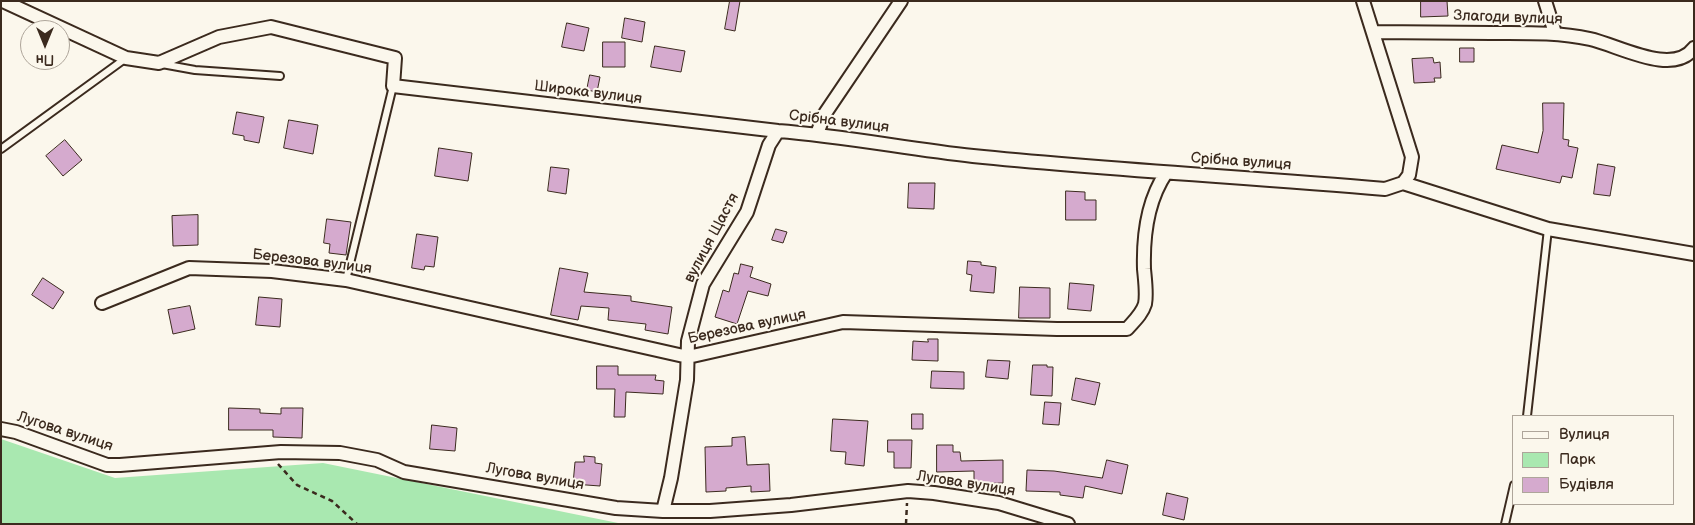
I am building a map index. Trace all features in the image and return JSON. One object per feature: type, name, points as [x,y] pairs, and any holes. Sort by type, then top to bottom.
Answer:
[{"type":"street","points":[[2,1],[126,58],[159,63],[219,37],[271,27],[395,58],[393,86]]},
{"type":"street","points":[[816,134],[824,115],[901,1]]},
{"type":"street","points":[[1363,1],[1412,157],[1409,175],[1403,183],[1548,229],[1694,254]]},
{"type":"street","points":[[1545,1],[1555,33]]},
{"type":"street","name":"Злагоди вулиця","points":[[1373,32],[1555,33],[1592,40],[1661,61],[1677,60],[1689,55],[1694,48]]},
{"type":"street","name":"Широка вулиця","points":[[393,86],[778,131]]},
{"type":"street","name":"Срібна вулиця","points":[[778,131],[816,134],[972,156],[1166,173],[1385,189],[1403,183]]},
{"type":"street","name":"вулиця Щастя","points":[[663,511],[671,478],[687,380],[688,341],[703,284],[747,212],[769,145],[778,131]]},
{"type":"street","name":"Березова вулиця","points":[[102,303],[189,268],[272,271],[346,280],[688,357],[844,322],[1058,329],[1127,329],[1140,314],[1145,303],[1144,249],[1148,213],[1160,182],[1166,173]]},
{"type":"street","name":"Лугова вулиця","points":[[1,429],[16,432],[107,465],[120,466],[275,452],[340,453],[377,460],[404,472],[616,508],[663,511],[728,510],[791,505],[908,491],[999,503],[1068,524]]},
{"type":"lane","points":[[1,150],[126,58]]},
{"type":"lane","points":[[159,63],[195,70],[280,76]]},
{"type":"lane","points":[[346,280],[393,86]]},
{"type":"lane","points":[[1527,415],[1548,229]]},
{"type":"lane","points":[[1505,524],[1512,494]]},
{"type":"path","points":[[275,452],[277,463],[297,485],[332,502],[357,524]]},
{"type":"path","points":[[906,524],[908,491]]},
{"type":"green space","points":[[1,439],[115,478],[323,463],[623,524],[1,524]]},
{"type":"building","points":[[730,1],[740,1],[735,31],[725,29]]},
{"type":"building","points":[[1421,1],[1447,1],[1448,16],[1421,17]]},
{"type":"building","points":[[625,18],[645,22],[642,42],[622,38]]},
{"type":"building","points":[[567,23],[589,28],[584,51],[562,47]]},
{"type":"building","points":[[603,42],[625,42],[625,67],[603,67]]},
{"type":"building","points":[[655,46],[685,51],[681,72],[651,67]]},
{"type":"building","points":[[1460,48],[1474,48],[1474,62],[1460,62]]},
{"type":"building","points":[[1433,58],[1434,63],[1440,62],[1441,78],[1434,78],[1435,82],[1414,83],[1412,59]]},
{"type":"building","points":[[590,75],[600,77],[597,92],[587,90]]},
{"type":"building","points":[[1543,103],[1564,103],[1563,139],[1569,140],[1568,146],[1578,148],[1572,178],[1562,176],[1560,183],[1496,169],[1502,145],[1538,153],[1543,131]]},
{"type":"building","points":[[237,112],[264,117],[259,143],[244,140],[244,136],[233,134]]},
{"type":"building","points":[[289,120],[318,125],[313,154],[284,148]]},
{"type":"building","points":[[65,140],[82,160],[63,176],[46,156]]},
{"type":"building","points":[[439,148],[472,153],[468,181],[435,176]]},
{"type":"building","points":[[1598,164],[1615,167],[1610,196],[1594,194]]},
{"type":"building","points":[[551,167],[569,169],[566,194],[548,191]]},
{"type":"building","points":[[909,183],[935,183],[934,209],[908,208]]},
{"type":"building","points":[[1066,191],[1085,192],[1085,200],[1096,200],[1096,220],[1066,220]]},
{"type":"building","points":[[198,215],[198,245],[173,246],[172,216]]},
{"type":"building","points":[[327,219],[351,222],[346,255],[329,253],[330,244],[324,243]]},
{"type":"building","points":[[776,229],[787,232],[783,243],[772,240]]},
{"type":"building","points":[[417,234],[438,237],[434,267],[425,266],[424,270],[412,268]]},
{"type":"building","points":[[968,261],[981,262],[981,265],[996,267],[994,293],[970,291],[972,275],[967,274]]},
{"type":"building","points":[[741,264],[753,267],[750,277],[771,284],[768,296],[748,291],[737,324],[715,317],[723,290],[729,292],[734,273],[738,274]]},
{"type":"building","points":[[560,268],[588,273],[584,292],[631,296],[631,301],[672,307],[668,334],[645,330],[646,324],[608,320],[609,308],[581,306],[578,320],[551,315]]},
{"type":"building","points":[[43,278],[64,292],[53,309],[32,295]]},
{"type":"building","points":[[1070,283],[1094,285],[1091,311],[1068,309]]},
{"type":"building","points":[[1020,287],[1050,288],[1050,318],[1019,318]]},
{"type":"building","points":[[259,297],[282,299],[280,327],[256,325]]},
{"type":"building","points":[[190,306],[195,329],[173,334],[168,310]]},
{"type":"building","points":[[928,339],[938,339],[938,361],[912,360],[913,341],[928,342]]},
{"type":"building","points":[[988,360],[1010,361],[1008,379],[986,377]]},
{"type":"building","points":[[1033,365],[1053,367],[1052,396],[1031,395]]},
{"type":"building","points":[[597,366],[618,366],[618,375],[656,375],[655,380],[664,381],[663,394],[626,392],[625,417],[614,417],[615,389],[597,389]]},
{"type":"building","points":[[932,371],[964,372],[964,389],[931,388]]},
{"type":"building","points":[[1076,378],[1100,383],[1095,405],[1072,400]]},
{"type":"building","points":[[1045,402],[1061,403],[1059,425],[1043,424]]},
{"type":"building","points":[[229,408],[260,409],[260,413],[281,414],[281,408],[303,408],[302,438],[273,437],[273,430],[229,430]]},
{"type":"building","points":[[912,414],[923,414],[923,429],[912,429]]},
{"type":"building","points":[[833,419],[868,421],[864,466],[845,464],[846,452],[831,451]]},
{"type":"building","points":[[432,425],[457,428],[455,451],[430,449]]},
{"type":"building","points":[[745,437],[747,465],[769,464],[770,491],[751,492],[751,486],[726,488],[726,491],[706,492],[705,447],[732,446],[732,438]]},
{"type":"building","points":[[888,440],[912,440],[911,468],[894,468],[894,452],[888,452]]},
{"type":"building","points":[[937,445],[953,445],[953,452],[960,452],[961,461],[1003,460],[1003,483],[974,484],[974,471],[937,472]]},
{"type":"building","points":[[584,456],[595,457],[595,463],[602,464],[600,486],[573,484],[575,462],[584,462]]},
{"type":"building","points":[[1107,460],[1128,465],[1122,494],[1085,486],[1083,498],[1060,495],[1060,492],[1026,491],[1027,470],[1054,471],[1102,478]]},
{"type":"building","points":[[1167,493],[1188,498],[1184,520],[1163,515]]}]
